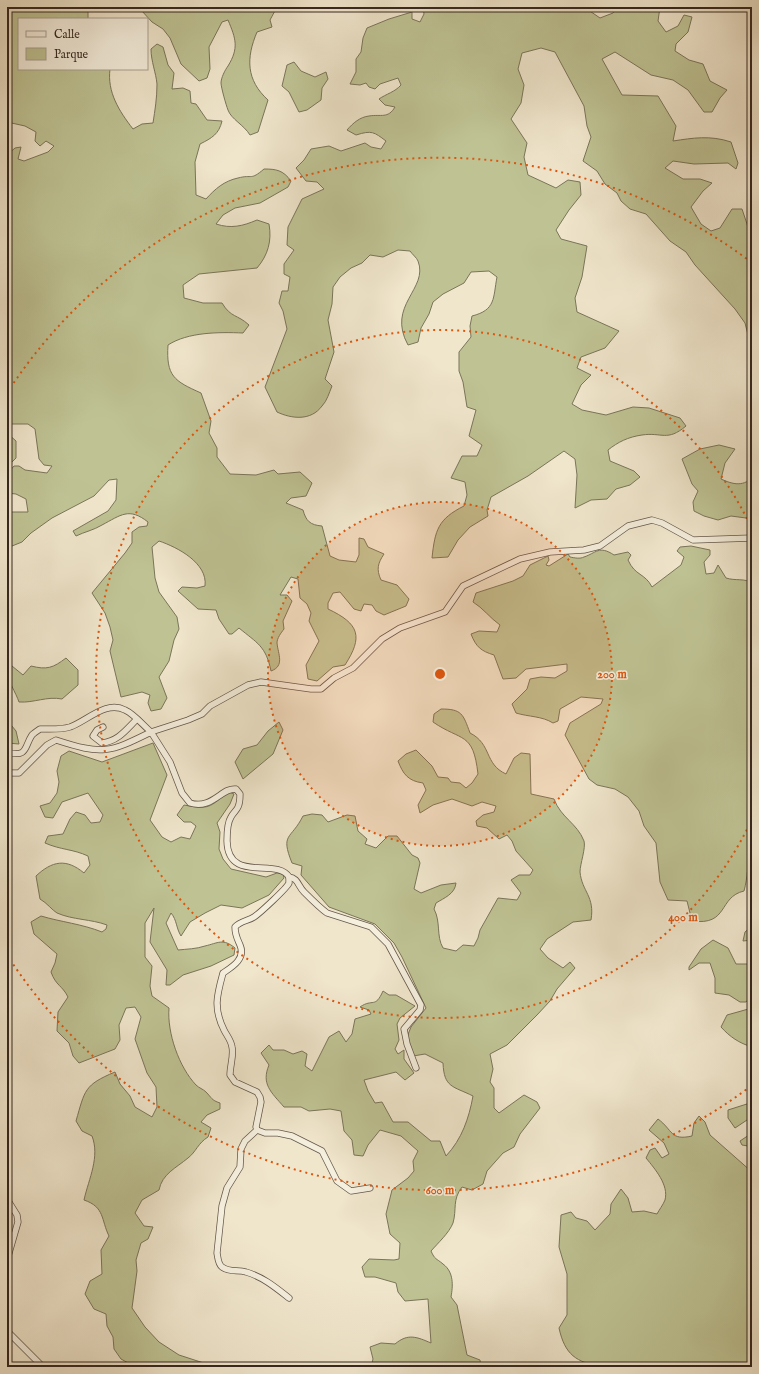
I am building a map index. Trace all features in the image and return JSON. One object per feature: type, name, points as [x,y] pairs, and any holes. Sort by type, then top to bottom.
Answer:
[{"type":"street","points":[[7,773],[18,773],[47,744],[56,740],[82,748],[104,751],[122,747],[151,732],[202,714],[210,706],[248,685],[261,682],[311,689],[321,688],[353,668],[382,639],[400,628],[445,612],[463,586],[520,559],[550,552],[584,550],[600,546],[628,526],[652,520],[662,523],[692,540],[752,538]]},
{"type":"street","points":[[7,752],[14,754],[23,752],[28,746],[32,735],[40,729],[59,730],[71,727],[103,709],[116,708],[125,710],[151,732],[170,762],[182,793],[190,803],[206,803],[216,799],[232,788],[236,789],[240,794],[238,808],[230,818],[227,840],[230,856],[240,865],[283,871],[288,877],[289,883],[255,917],[238,923],[235,927],[235,935],[241,948],[240,958],[237,965],[223,973],[216,997],[216,1006],[223,1030],[230,1039],[232,1048],[230,1074],[236,1082],[257,1092],[260,1097],[261,1102],[256,1127],[257,1130]]},
{"type":"street","points":[[102,726],[93,736],[102,743],[117,739],[136,720]]},
{"type":"street","points":[[288,877],[293,877],[304,892],[317,902],[321,909],[327,913],[371,927],[388,944],[421,1005],[420,1010],[404,1029],[407,1044],[416,1068]]},
{"type":"street","points":[[257,1130],[266,1133],[278,1133],[292,1136],[322,1151],[338,1182],[351,1191],[370,1188]]},
{"type":"street","points":[[257,1130],[245,1141],[241,1149],[240,1168],[227,1188],[222,1206],[217,1253],[218,1260],[227,1270],[244,1271],[260,1277],[289,1298]]},
{"type":"street","points":[[7,1199],[17,1215],[18,1222],[7,1260]]},
{"type":"street","points":[[7,1331],[43,1367]]},
{"type":"green space","points":[[7,7],[88,7],[88,18],[18,18],[18,70],[110,70],[110,86],[115,101],[133,129],[142,124],[153,123],[157,84],[151,49],[157,44],[163,47],[168,65],[174,73],[172,89],[183,88],[190,91],[191,103],[196,104],[207,120],[222,121],[217,132],[208,140],[200,144],[195,162],[196,195],[206,199],[224,183],[233,179],[254,176],[264,169],[279,171],[285,174],[291,181],[288,187],[260,203],[235,208],[223,215],[216,224],[221,226],[237,226],[257,220],[269,224],[270,236],[268,248],[264,258],[257,268],[199,274],[183,285],[184,298],[203,303],[222,303],[231,314],[249,325],[243,333],[194,335],[176,341],[168,345],[169,364],[170,371],[178,381],[201,393],[211,421],[209,433],[217,448],[217,457],[230,474],[256,475],[274,470],[278,474],[300,472],[312,483],[306,496],[291,498],[286,503],[303,510],[309,522],[314,525],[322,526],[330,556],[339,560],[356,562],[359,555],[359,538],[364,539],[368,547],[384,554],[378,566],[381,580],[397,585],[409,599],[406,606],[384,615],[376,611],[372,605],[364,604],[361,611],[354,609],[340,592],[333,593],[328,603],[328,609],[347,620],[355,632],[356,639],[354,647],[345,665],[333,667],[317,681],[308,679],[306,665],[319,641],[309,621],[311,613],[307,604],[300,598],[298,579],[291,577],[280,595],[287,595],[292,601],[283,621],[284,629],[277,641],[280,659],[279,663],[275,669],[271,671],[263,650],[256,642],[239,628],[232,634],[229,634],[219,619],[216,610],[198,609],[178,591],[182,587],[197,588],[205,586],[205,578],[202,570],[190,557],[174,547],[159,541],[152,547],[155,578],[159,592],[177,617],[179,629],[174,640],[169,661],[159,677],[167,698],[161,709],[151,711],[148,703],[150,695],[142,692],[121,697],[110,651],[113,640],[110,627],[105,613],[92,593],[132,543],[132,532],[139,527],[147,526],[148,522],[141,517],[125,514],[76,536],[73,531],[108,511],[116,500],[117,479],[109,480],[94,496],[52,518],[31,533],[22,542],[7,548],[7,512],[28,512],[26,499],[16,494],[7,493],[7,474],[14,466],[19,466],[25,470],[47,473],[52,466],[44,465],[39,459],[35,429],[28,424],[7,424],[7,155],[15,148],[21,147],[18,159],[24,161],[48,152],[54,146],[46,141],[40,146],[35,141],[36,132],[25,126],[7,122]]},
{"type":"green space","points":[[141,7],[277,7],[270,20],[272,27],[257,32],[251,51],[250,68],[252,77],[255,85],[268,100],[258,132],[250,135],[232,116],[228,110],[221,85],[224,72],[234,54],[235,49],[233,33],[228,20],[222,22],[209,47],[210,69],[207,78],[199,81],[181,64],[170,38],[163,29],[152,22],[141,10]]},
{"type":"green space","points":[[423,7],[584,7],[600,18],[613,13],[617,7],[660,7],[658,21],[666,32],[678,26],[684,15],[692,17],[688,32],[676,44],[675,51],[689,60],[703,64],[710,81],[727,90],[720,98],[712,112],[704,112],[688,90],[673,80],[651,75],[615,52],[602,59],[622,95],[658,96],[676,126],[673,141],[695,138],[716,138],[731,142],[738,163],[736,169],[728,163],[694,164],[673,161],[665,168],[683,179],[700,179],[712,183],[703,191],[691,207],[701,224],[711,231],[720,228],[732,209],[742,209],[752,239],[752,337],[748,335],[745,323],[735,309],[695,265],[686,252],[670,241],[646,214],[630,209],[621,201],[617,193],[605,184],[597,171],[583,161],[591,137],[587,126],[584,106],[555,52],[541,48],[522,53],[518,69],[524,85],[521,103],[511,119],[527,143],[524,157],[528,175],[556,188],[568,180],[580,182],[581,195],[556,230],[561,239],[587,246],[582,277],[575,298],[577,312],[619,331],[605,348],[581,357],[577,368],[591,375],[581,385],[572,404],[582,410],[606,415],[633,407],[649,408],[680,418],[686,426],[674,434],[649,434],[632,437],[619,442],[612,447],[608,450],[610,461],[634,471],[640,477],[630,485],[616,489],[607,499],[591,500],[575,508],[577,475],[575,459],[564,451],[528,476],[491,497],[487,510],[488,516],[470,527],[458,540],[448,557],[432,558],[439,526],[448,516],[464,506],[467,495],[465,482],[451,478],[462,456],[477,456],[482,445],[469,436],[476,410],[467,407],[463,382],[459,371],[459,352],[471,337],[470,326],[472,316],[485,310],[492,302],[497,277],[489,271],[471,272],[464,283],[443,294],[433,302],[429,314],[421,328],[418,342],[408,345],[403,331],[402,319],[404,308],[418,280],[420,271],[418,261],[410,251],[398,250],[383,257],[370,255],[362,263],[351,268],[340,277],[333,287],[332,304],[328,320],[334,352],[325,379],[332,386],[324,404],[318,411],[307,416],[289,416],[277,412],[265,387],[287,329],[283,311],[279,303],[282,291],[288,291],[290,277],[284,274],[284,264],[294,250],[287,245],[288,227],[302,199],[324,189],[317,182],[306,181],[296,168],[304,160],[311,149],[329,146],[341,151],[365,143],[371,147],[381,149],[386,141],[375,134],[369,132],[356,135],[347,130],[360,119],[369,116],[387,115],[390,113],[395,107],[385,105],[379,99],[401,85],[398,78],[380,84],[375,89],[369,87],[366,83],[360,85],[350,84],[356,72],[356,59],[361,52],[363,38],[367,28],[412,12],[412,19],[420,22],[424,14]]},
{"type":"green space","points":[[294,62],[301,71],[315,77],[326,72],[328,79],[322,88],[321,100],[307,110],[299,112],[289,92],[282,86],[287,65]]},
{"type":"green space","points":[[7,433],[16,441],[16,458],[7,467]]},
{"type":"green space","points":[[719,445],[735,449],[725,463],[721,479],[741,484],[752,478],[752,513],[746,518],[731,516],[718,520],[694,511],[693,502],[698,491],[692,484],[682,459],[700,449]]},
{"type":"green space","points":[[691,546],[710,550],[710,555],[704,562],[706,574],[714,573],[718,565],[726,578],[749,581],[752,583],[752,850],[744,891],[736,894],[730,899],[718,915],[712,919],[704,921],[692,921],[687,901],[668,900],[660,882],[656,843],[644,826],[639,811],[628,797],[615,789],[597,785],[589,779],[565,735],[570,723],[601,704],[603,699],[581,697],[560,709],[558,721],[553,723],[540,718],[516,713],[512,704],[527,689],[530,679],[541,677],[555,678],[567,671],[567,664],[526,669],[516,678],[503,679],[494,655],[480,648],[471,634],[479,631],[497,632],[500,625],[473,602],[476,593],[513,581],[523,576],[530,565],[548,556],[549,560],[546,565],[549,566],[568,554],[570,557],[582,558],[601,550],[614,555],[628,552],[631,555],[628,560],[631,565],[649,582],[652,587],[681,565],[684,557],[677,551],[680,547]]},
{"type":"green space","points":[[66,658],[78,670],[78,685],[62,699],[51,698],[30,702],[19,702],[7,675],[7,672],[12,666],[23,675],[31,666],[46,668],[57,664]]},
{"type":"green space","points":[[441,709],[453,710],[461,714],[470,733],[482,743],[494,765],[506,774],[514,758],[521,753],[530,754],[531,794],[554,799],[557,806],[581,835],[584,841],[580,872],[583,885],[590,900],[592,912],[591,920],[573,922],[547,939],[540,949],[548,958],[563,968],[570,962],[575,968],[557,989],[550,1001],[537,1015],[507,1045],[490,1054],[493,1069],[490,1082],[494,1088],[494,1108],[499,1113],[524,1095],[537,1102],[540,1108],[520,1134],[514,1147],[503,1153],[487,1171],[483,1184],[472,1190],[462,1187],[457,1196],[453,1223],[446,1234],[431,1251],[435,1257],[447,1267],[451,1275],[451,1297],[457,1305],[467,1355],[480,1360],[481,1367],[371,1367],[373,1359],[370,1347],[381,1343],[395,1344],[408,1337],[421,1339],[431,1343],[428,1299],[405,1301],[398,1292],[396,1283],[375,1277],[365,1277],[362,1267],[369,1259],[399,1259],[400,1243],[390,1234],[386,1214],[392,1190],[408,1178],[414,1171],[413,1161],[418,1151],[401,1136],[380,1130],[368,1145],[363,1156],[354,1155],[352,1140],[344,1131],[341,1111],[330,1109],[309,1111],[301,1107],[284,1107],[269,1088],[266,1077],[269,1065],[261,1053],[269,1045],[273,1050],[284,1050],[293,1054],[302,1051],[307,1054],[305,1066],[312,1071],[329,1037],[339,1031],[346,1042],[352,1034],[355,1019],[371,1014],[369,1010],[360,1007],[364,1004],[376,1002],[383,991],[389,995],[396,995],[415,1006],[400,1018],[397,1024],[399,1040],[395,1049],[398,1054],[404,1050],[404,1059],[414,1073],[405,1080],[396,1072],[364,1080],[368,1091],[375,1103],[382,1102],[393,1122],[408,1122],[431,1141],[440,1141],[446,1156],[461,1135],[467,1120],[473,1096],[455,1088],[448,1082],[445,1077],[443,1063],[425,1054],[413,1056],[407,1037],[411,1027],[426,1008],[394,943],[375,924],[329,907],[301,875],[302,866],[292,863],[287,846],[288,837],[299,824],[303,816],[312,814],[322,815],[328,822],[347,815],[355,816],[358,831],[367,839],[365,844],[376,848],[388,836],[397,836],[412,855],[418,858],[420,863],[414,889],[421,893],[441,885],[456,883],[454,890],[436,903],[434,909],[443,948],[456,951],[463,945],[474,946],[480,930],[498,898],[517,900],[521,893],[511,880],[519,875],[530,875],[533,870],[516,851],[512,841],[507,835],[499,839],[487,828],[477,826],[476,821],[483,815],[494,812],[496,806],[482,802],[472,806],[452,799],[433,805],[420,813],[418,805],[426,790],[423,783],[413,781],[402,770],[398,761],[406,754],[416,750],[432,766],[438,777],[448,778],[451,782],[460,783],[466,788],[472,783],[478,774],[476,760],[469,744],[464,739],[433,722],[434,714]]},
{"type":"green space","points":[[7,720],[16,731],[19,744],[7,743]]},
{"type":"green space","points":[[279,722],[283,730],[273,754],[243,779],[235,762],[243,749],[257,745],[268,731]]},
{"type":"green space","points":[[153,743],[167,775],[150,820],[162,837],[171,842],[181,837],[190,839],[196,826],[191,822],[184,822],[177,815],[184,805],[199,807],[209,806],[229,792],[234,794],[230,804],[217,823],[220,832],[219,849],[223,859],[231,869],[266,877],[277,873],[283,874],[284,878],[269,895],[242,908],[221,905],[205,913],[190,922],[181,936],[171,913],[166,923],[178,950],[198,948],[220,942],[227,943],[235,948],[234,955],[211,966],[183,975],[170,985],[166,985],[167,970],[150,942],[154,908],[145,923],[145,957],[152,966],[150,986],[152,996],[169,1008],[172,1039],[184,1069],[196,1085],[205,1091],[213,1100],[220,1103],[220,1109],[207,1115],[201,1122],[211,1128],[208,1137],[191,1156],[166,1175],[159,1190],[142,1200],[135,1213],[144,1226],[153,1227],[148,1239],[141,1243],[136,1260],[137,1271],[132,1308],[145,1327],[159,1342],[179,1355],[216,1367],[138,1367],[121,1359],[114,1349],[113,1337],[107,1326],[106,1314],[94,1309],[85,1294],[90,1281],[102,1274],[101,1250],[109,1236],[99,1210],[96,1206],[84,1200],[93,1168],[95,1152],[92,1136],[82,1131],[76,1121],[84,1095],[91,1085],[115,1072],[120,1084],[130,1096],[135,1107],[152,1117],[157,1107],[156,1087],[147,1073],[135,1039],[141,1017],[135,1007],[126,1008],[119,1025],[120,1040],[115,1049],[79,1063],[73,1056],[69,1043],[57,1031],[58,1012],[68,997],[51,972],[57,954],[34,934],[31,922],[41,916],[102,932],[106,929],[107,925],[57,913],[40,899],[36,876],[42,871],[53,865],[65,863],[84,873],[90,865],[88,856],[45,843],[48,836],[63,834],[70,819],[76,812],[85,815],[91,823],[100,822],[103,815],[88,793],[62,802],[53,818],[45,817],[40,806],[50,803],[57,793],[59,782],[57,771],[61,756],[69,751],[102,762]]},
{"type":"green space","points":[[752,926],[752,940],[743,941],[745,932]]},
{"type":"green space","points":[[713,940],[728,948],[736,964],[751,964],[752,962],[752,995],[746,1002],[740,1002],[729,995],[715,993],[715,978],[710,963],[699,963],[689,970],[689,967],[701,949]]},
{"type":"green space","points":[[752,1008],[752,1047],[735,1039],[721,1027],[727,1015]]},
{"type":"green space","points":[[752,1100],[752,1119],[747,1120],[735,1128],[728,1118],[728,1110],[750,1103]]},
{"type":"green space","points":[[699,1116],[705,1122],[710,1135],[752,1172],[752,1367],[602,1367],[585,1363],[573,1356],[568,1351],[559,1328],[567,1315],[567,1274],[559,1247],[561,1215],[571,1212],[576,1218],[587,1221],[595,1230],[610,1214],[611,1204],[621,1189],[628,1198],[632,1212],[644,1211],[657,1214],[665,1200],[666,1194],[663,1183],[646,1158],[650,1150],[655,1148],[662,1158],[669,1154],[664,1143],[649,1130],[658,1119],[672,1134],[676,1136],[692,1136],[694,1123]]},
{"type":"green space","points":[[752,1133],[752,1156],[748,1146],[742,1145],[740,1141]]}]
